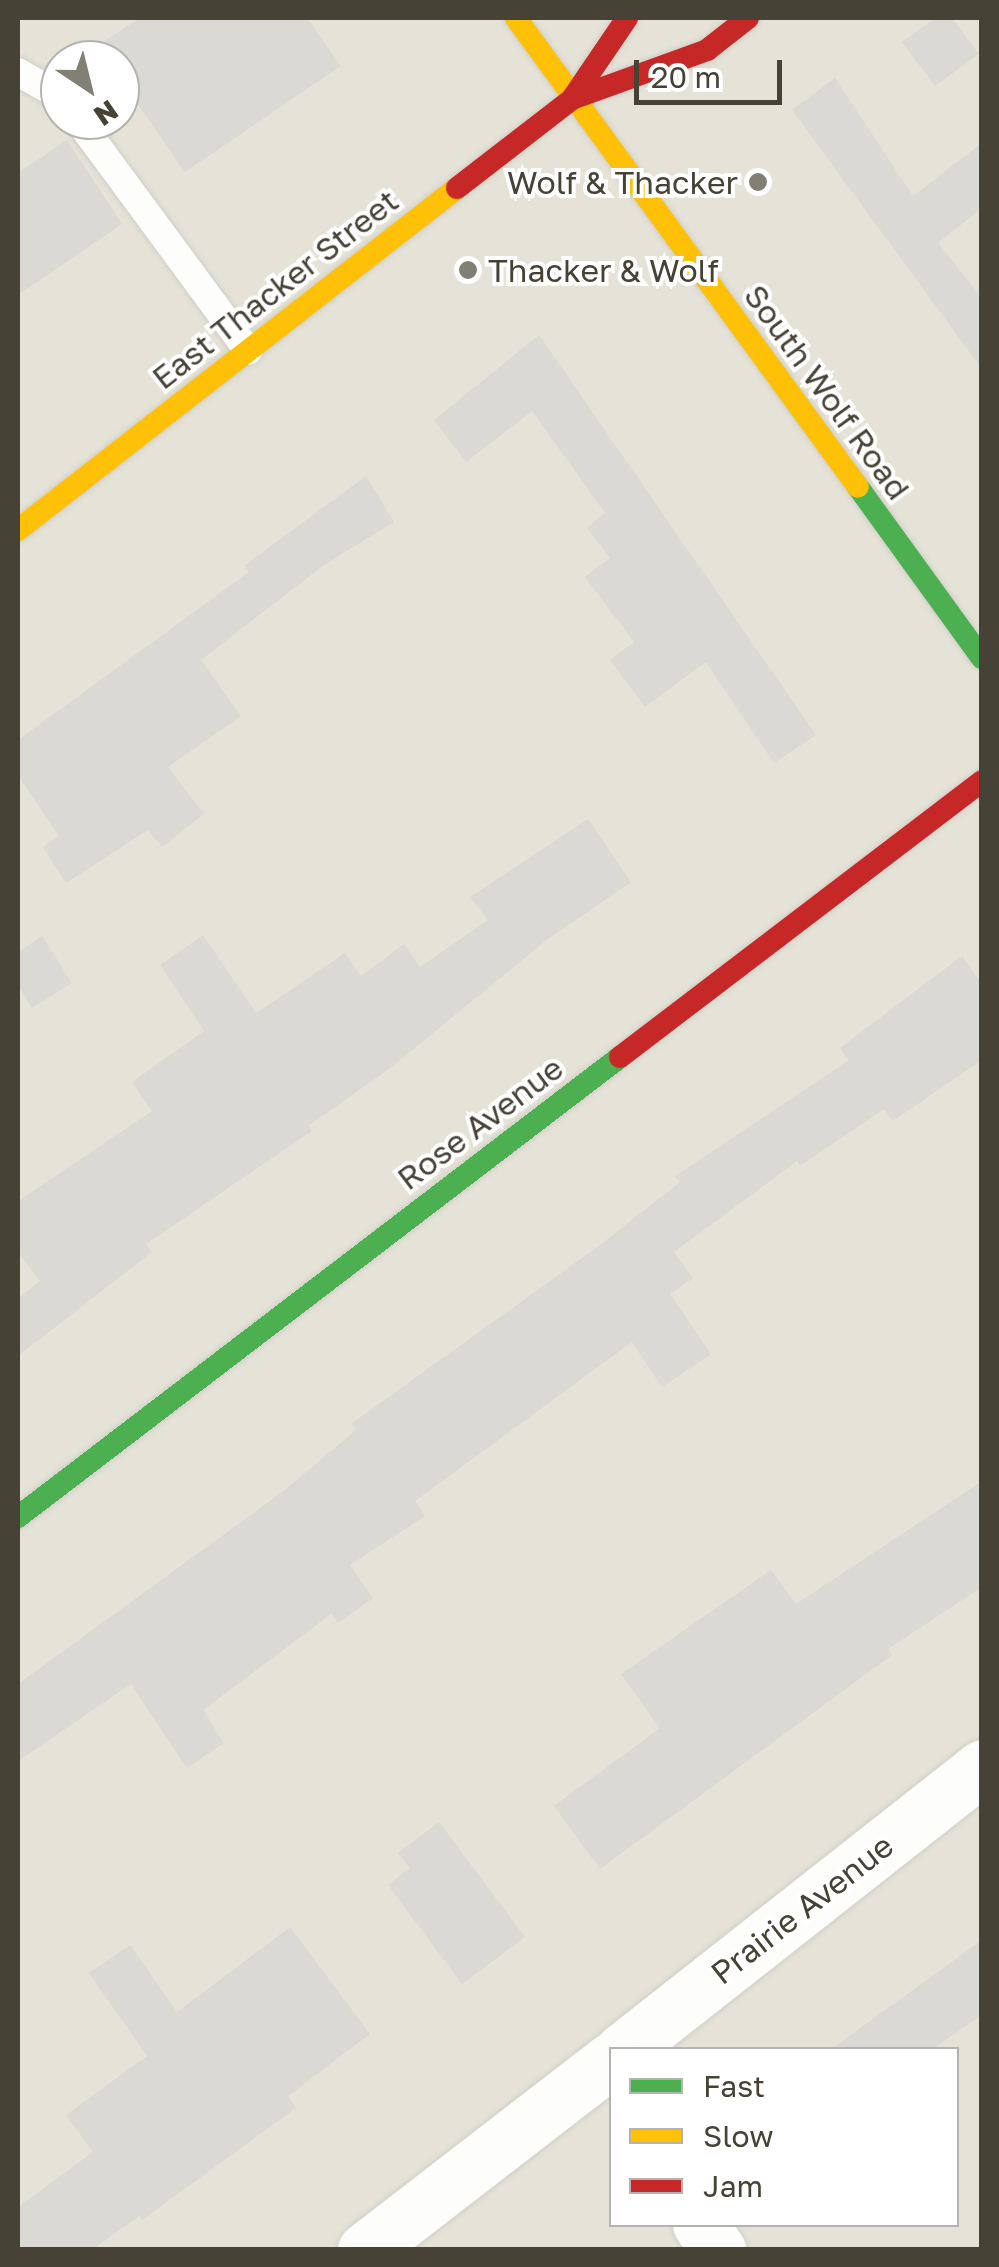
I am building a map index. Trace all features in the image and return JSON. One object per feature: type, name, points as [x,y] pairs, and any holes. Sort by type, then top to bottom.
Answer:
[{"type":"street","name":"South Wolf Road","points":[[516,18],[982,658]]},
{"type":"street","name":"East Thacker Street","points":[[572,99],[627,18]]},
{"type":"street","name":"East Thacker Street","points":[[18,530],[572,99],[706,50],[748,18]]},
{"type":"street","name":"Rose Avenue","points":[[18,1517],[982,782]]},
{"type":"street","name":"Prairie Avenue","points":[[639,2047],[982,1768]]},
{"type":"street","name":"Prairie Avenue","points":[[365,2250],[609,2072]]},
{"type":"street","points":[[702,2227],[718,2250]]},
{"type":"lane","points":[[18,72],[40,85]]},
{"type":"lane","points":[[93,140],[248,351]]},
{"type":"shaded area","points":[[18,18],[981,18],[981,2249],[18,2249]]},
{"type":"building","points":[[140,18],[307,18],[341,66],[185,172],[140,108],[140,40],[106,40]]},
{"type":"building","points":[[935,18],[952,18],[979,54],[935,86],[902,42]]},
{"type":"building","points":[[835,78],[913,196],[982,143],[982,208],[938,243],[982,298],[982,369],[792,110]]},
{"type":"building","points":[[67,140],[122,224],[18,295],[18,173]]},
{"type":"building","points":[[539,335],[816,735],[774,763],[706,662],[645,707],[610,660],[634,642],[585,577],[610,558],[587,528],[605,513],[532,411],[466,462],[434,420]]},
{"type":"building","points":[[366,476],[394,522],[324,565],[201,660],[241,716],[168,767],[204,814],[162,847],[148,830],[66,883],[43,847],[59,836],[18,775],[18,740],[249,572],[244,566]]},
{"type":"building","points":[[588,819],[631,882],[548,939],[389,1069],[308,1126],[312,1131],[146,1244],[152,1252],[18,1356],[18,1298],[40,1281],[18,1252],[18,1201],[152,1111],[132,1082],[204,1031],[160,965],[203,935],[256,1013],[345,953],[361,976],[404,944],[420,967],[488,920],[470,897]]},
{"type":"building","points":[[42,936],[72,983],[32,1008],[18,985],[18,952]]},
{"type":"building","points":[[962,956],[982,984],[982,1060],[893,1121],[884,1109],[800,1166],[797,1161],[674,1252],[693,1278],[670,1294],[711,1354],[662,1387],[632,1342],[415,1501],[425,1516],[350,1565],[373,1598],[338,1623],[331,1614],[203,1710],[224,1743],[187,1768],[131,1684],[18,1761],[18,1684],[281,1493],[356,1430],[351,1424],[600,1245],[680,1182],[675,1176],[849,1060],[840,1048]]},
{"type":"building","points":[[982,1481],[982,1587],[888,1649],[892,1655],[600,1869],[554,1806],[660,1728],[621,1674],[771,1570],[796,1604]]},
{"type":"building","points":[[439,1822],[525,1937],[462,1984],[388,1885],[410,1868],[398,1853]]},
{"type":"building","points":[[290,1927],[370,2034],[288,2096],[296,2108],[142,2220],[139,2216],[92,2250],[18,2250],[18,2207],[93,2152],[66,2115],[147,2056],[89,1973],[130,1945],[177,2012]]},
{"type":"building","points":[[982,1940],[982,2015],[935,2047],[834,2047]]},
{"type":"traffic: fast","points":[[858,487],[982,658]]},
{"type":"traffic: fast","points":[[18,1517],[620,1057]]},
{"type":"traffic: slow","points":[[516,18],[858,487]]},
{"type":"traffic: slow","points":[[18,530],[457,188]]},
{"type":"traffic: jam","points":[[572,99],[627,18]]},
{"type":"traffic: jam","points":[[457,188],[572,99],[707,50],[748,18]]},
{"type":"traffic: jam","points":[[620,1057],[982,781]]},
{"type":"place","name":"Wolf & Thacker","points":[[758,182]]},
{"type":"place","name":"Thacker & Wolf","points":[[468,270]]}]
